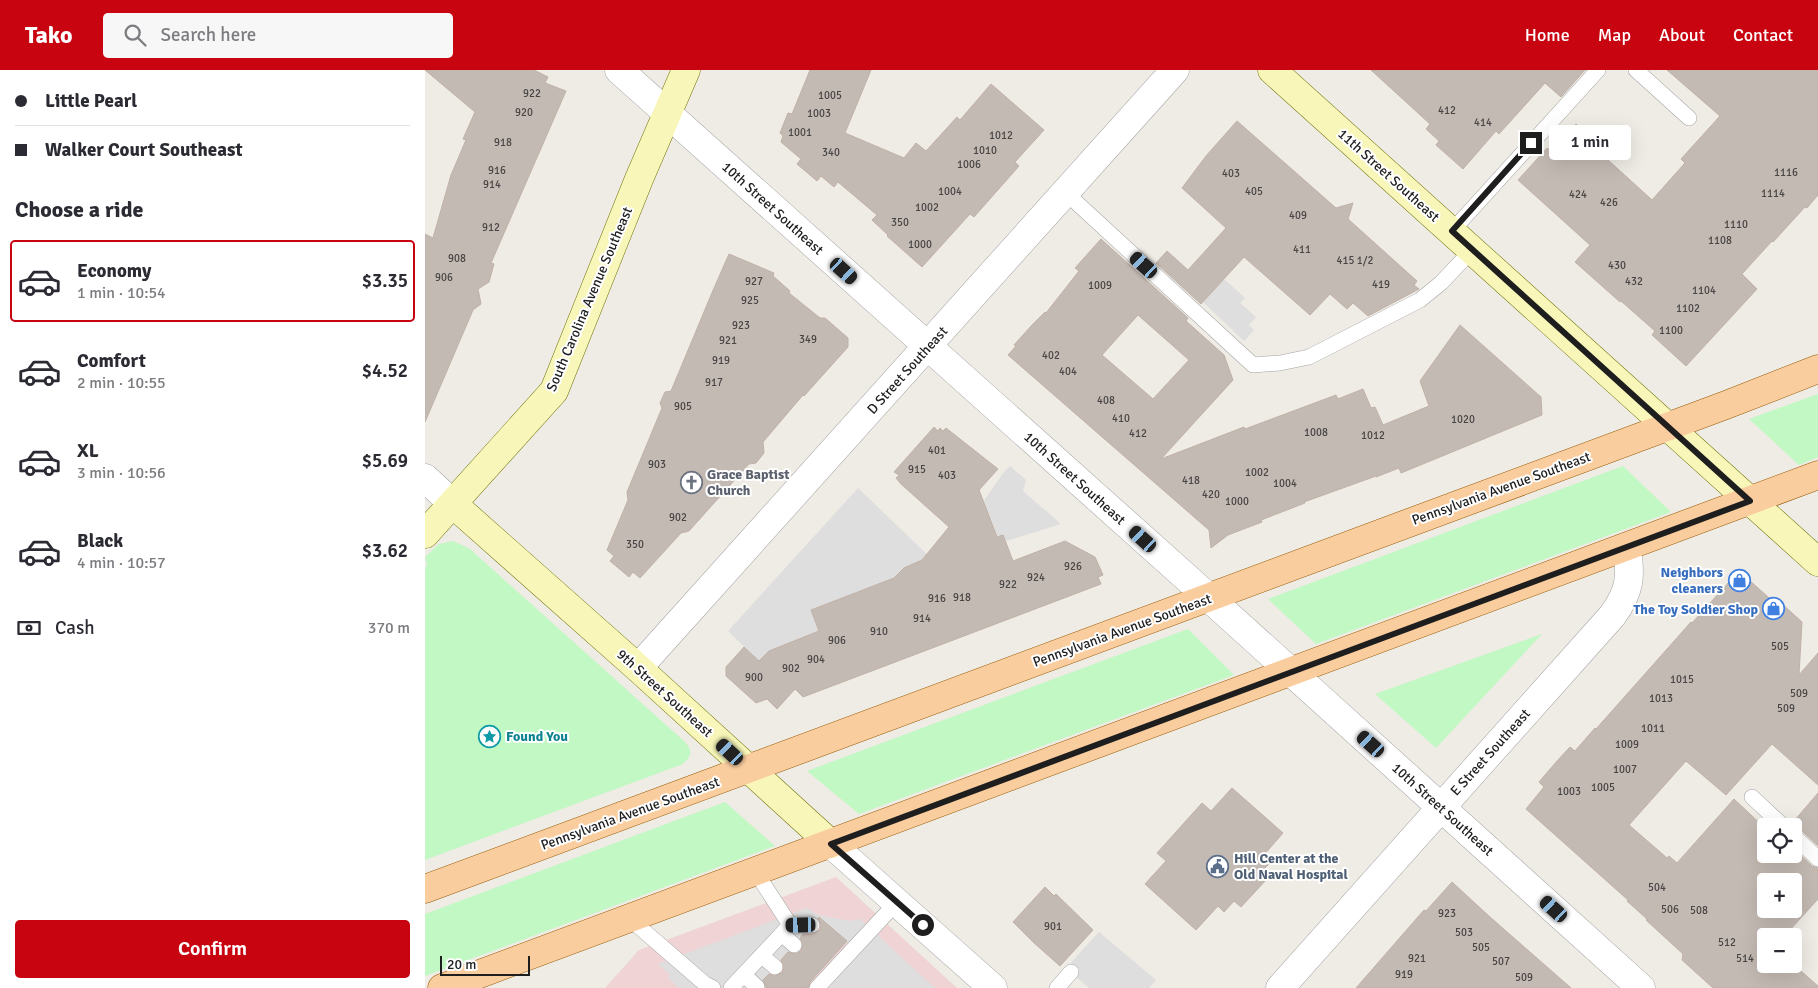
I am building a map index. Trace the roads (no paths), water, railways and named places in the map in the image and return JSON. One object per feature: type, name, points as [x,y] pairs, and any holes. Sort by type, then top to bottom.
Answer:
[{"type":"main road","name":"Pennsylvania Avenue Southeast","points":[[425,889],[1818,369]]},
{"type":"main road","points":[[441,988],[1818,475]]},
{"type":"street","name":"10th Street Southeast","points":[[619,70],[1209,597],[1641,988]]},
{"type":"street","name":"South Carolina Avenue Southeast","points":[[453,504],[553,391],[686,70]]},
{"type":"street","name":"D Street Southeast","points":[[638,668],[1175,70]]},
{"type":"street","name":"11th Street Southeast","points":[[1273,70],[1818,562]]},
{"type":"street","name":"9th Street Southeast","points":[[425,478],[897,902],[987,986]]},
{"type":"street","points":[[425,534],[453,504]]},
{"type":"street","name":"E Street Southeast","points":[[1280,988],[1618,608],[1629,583],[1629,560],[1626,546]]},
{"type":"lane","points":[[1452,231],[1598,70]]},
{"type":"lane","points":[[1636,70],[1689,118]]},
{"type":"lane","points":[[1065,192],[1253,365],[1280,363],[1309,357],[1411,304],[1436,287],[1472,250]]},
{"type":"lane","points":[[1752,798],[1774,818]]},
{"type":"lane","points":[[1802,844],[1818,859]]},
{"type":"lane","points":[[755,871],[794,944]]},
{"type":"lane","points":[[817,988],[827,972],[848,949],[897,902]]},
{"type":"lane","points":[[629,918],[705,984],[713,988]]},
{"type":"lane","points":[[731,988],[786,929],[812,924]]},
{"type":"lane","points":[[762,956],[775,967]]},
{"type":"lane","points":[[1057,988],[1071,972]]},
{"type":"lane","points":[[744,975],[757,987]]},
{"type":"place","name":"Grace Baptist Church","points":[[691,482]]},
{"type":"place","name":"Neighbors cleaners","points":[[1739,580]]},
{"type":"place","name":"The Toy Soldier Shop","points":[[1774,609]]},
{"type":"place","name":"Found You","points":[[490,736]]},
{"type":"place","name":"Hill Center at the Old Naval Hospital","points":[[1218,866]]}]
